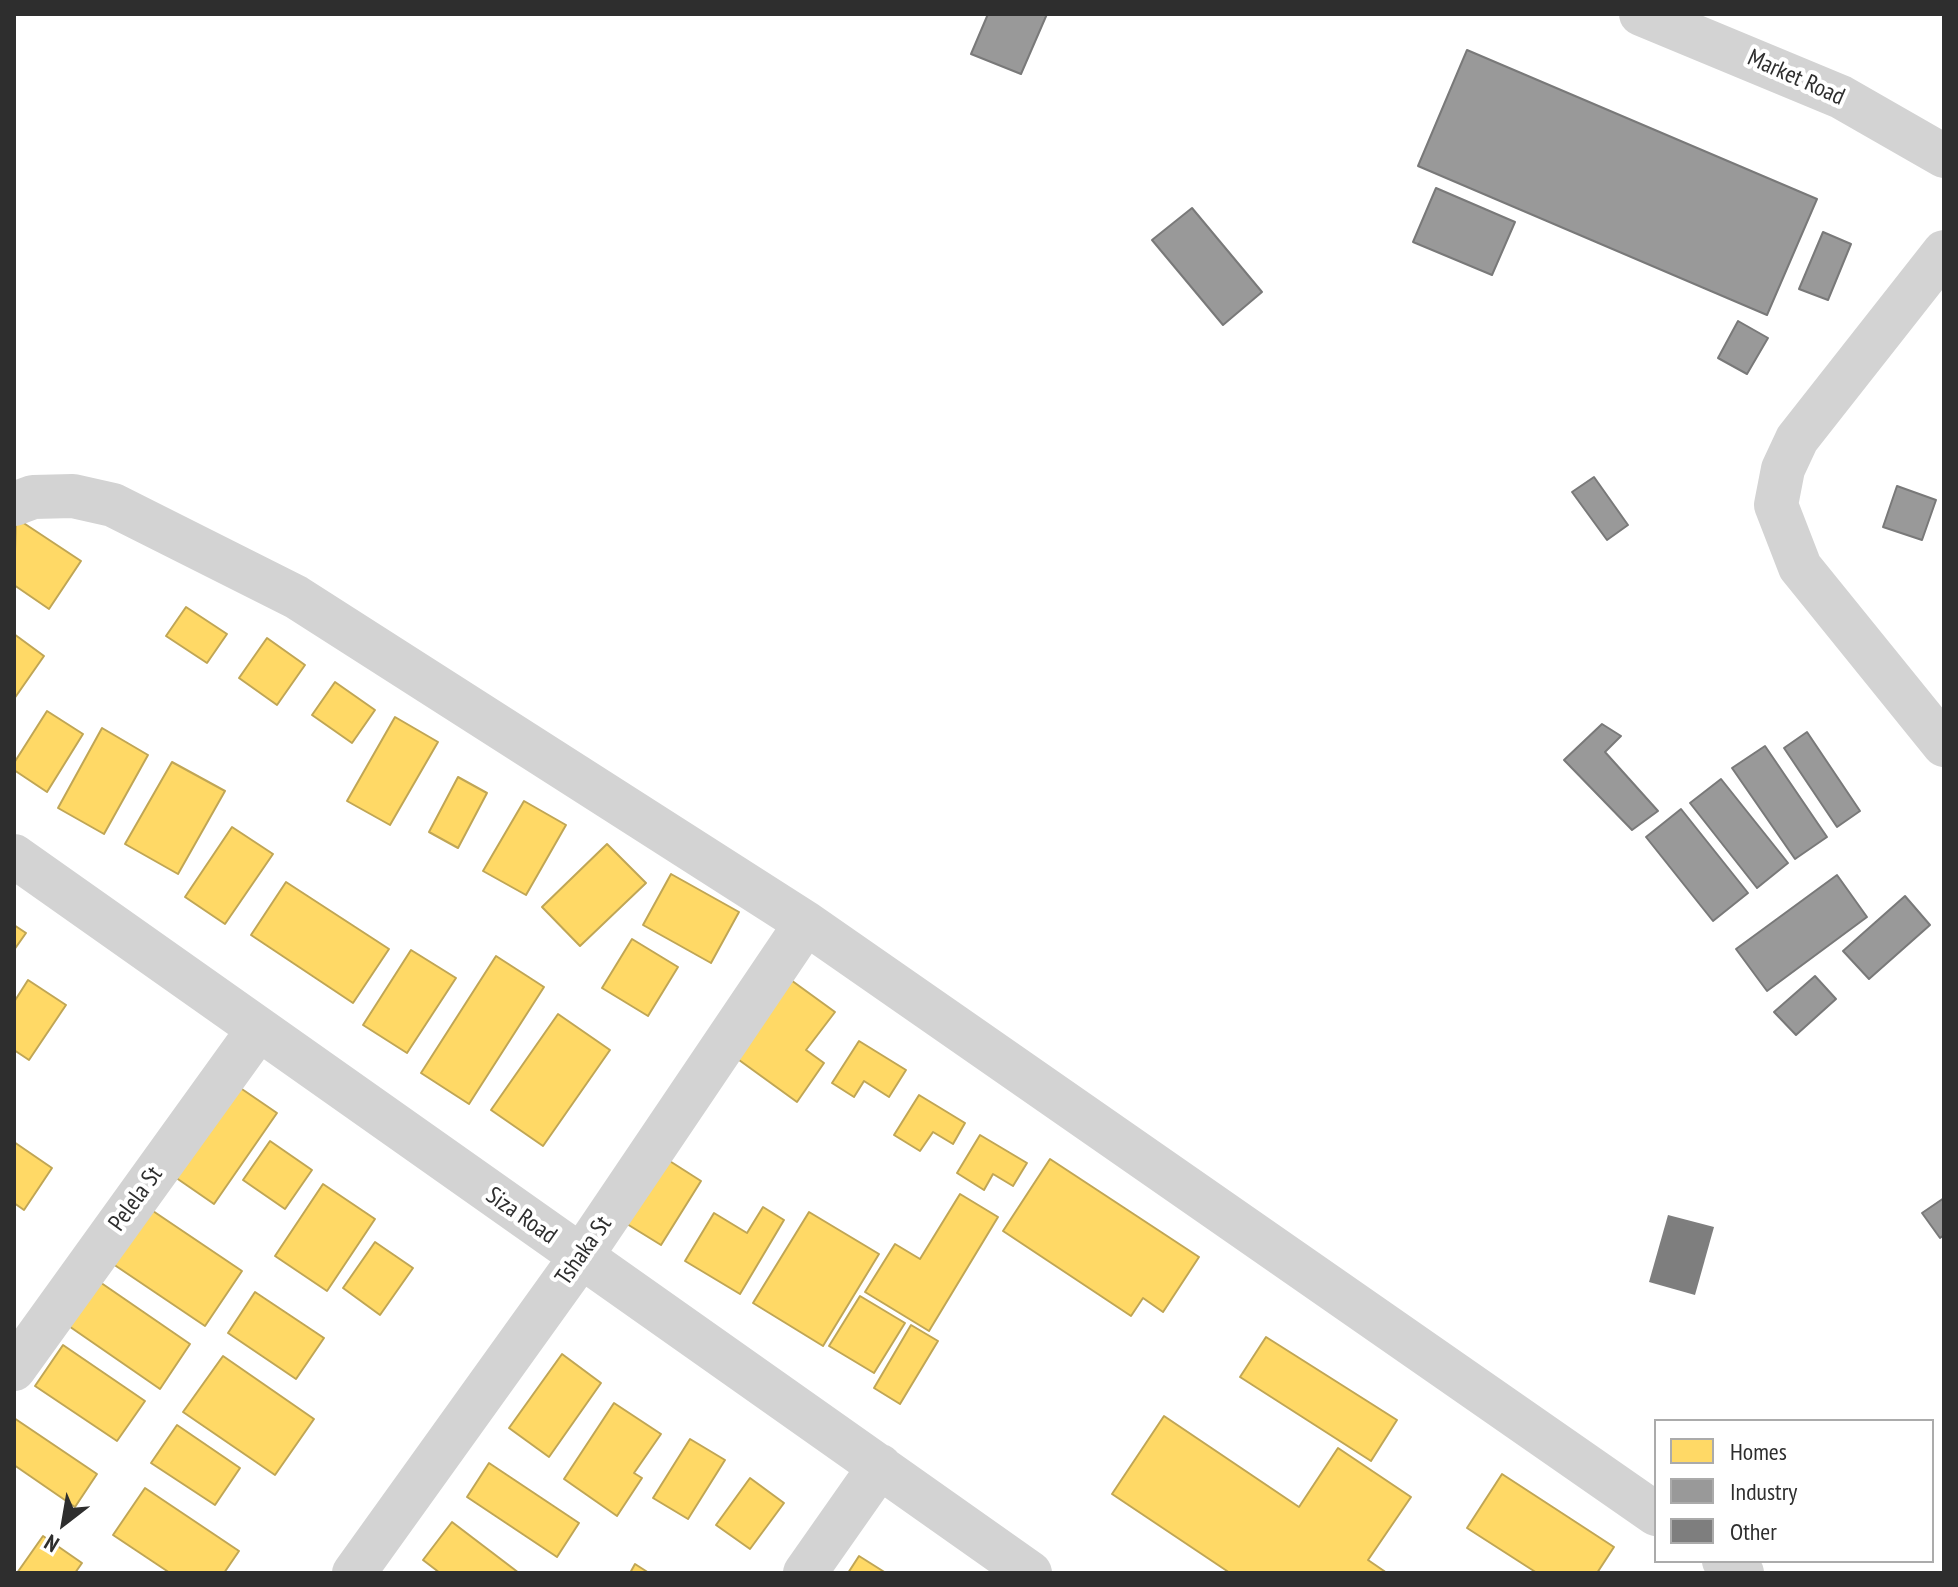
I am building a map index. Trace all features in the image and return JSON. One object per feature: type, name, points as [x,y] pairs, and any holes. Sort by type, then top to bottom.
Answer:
[{"type":"street","name":"Market Road","points":[[1641,14],[1841,97],[1944,156]]},
{"type":"street","points":[[1944,252],[1797,439],[1783,469],[1776,505],[1800,567],[1944,745]]},
{"type":"street","points":[[14,504],[33,497],[73,496],[113,505],[296,597],[806,923],[1654,1513]]},
{"type":"street","name":"Siza Road","points":[[14,856],[1030,1573]]},
{"type":"street","name":"Tshaka St","points":[[354,1573],[580,1258],[806,923]]},
{"type":"street","name":"Pelela St","points":[[14,1369],[258,1030]]},
{"type":"street","points":[[805,1573],[880,1466]]},
{"type":"building: Homes","points":[[16,518],[81,561],[49,609],[14,585]]},
{"type":"building: Homes","points":[[186,607],[227,634],[207,663],[166,636]]},
{"type":"building: Homes","points":[[14,634],[44,656],[14,699]]},
{"type":"building: Homes","points":[[267,638],[305,665],[277,705],[239,678]]},
{"type":"building: Homes","points":[[335,682],[375,710],[352,743],[312,715]]},
{"type":"building: Homes","points":[[47,711],[83,734],[47,792],[14,770],[14,763]]},
{"type":"building: Homes","points":[[395,717],[438,742],[390,825],[347,801]]},
{"type":"building: Homes","points":[[102,728],[148,755],[104,834],[58,808]]},
{"type":"building: Homes","points":[[172,762],[225,791],[178,874],[125,844]]},
{"type":"building: Homes","points":[[458,777],[487,793],[458,848],[429,832]]},
{"type":"building: Homes","points":[[524,801],[566,825],[526,895],[483,871]]},
{"type":"building: Homes","points":[[232,827],[273,854],[225,924],[185,897]]},
{"type":"building: Homes","points":[[607,844],[646,883],[580,946],[542,907]]},
{"type":"building: Homes","points":[[671,874],[739,912],[711,963],[643,925]]},
{"type":"building: Homes","points":[[286,882],[389,949],[353,1003],[251,935]]},
{"type":"building: Homes","points":[[14,925],[26,933],[14,950]]},
{"type":"building: Homes","points":[[632,939],[678,967],[648,1016],[602,988]]},
{"type":"building: Homes","points":[[411,950],[456,978],[407,1053],[363,1025]]},
{"type":"building: Homes","points":[[496,956],[544,987],[469,1104],[421,1073]]},
{"type":"building: Homes","points":[[784,975],[835,1012],[806,1050],[824,1063],[797,1102],[728,1052]]},
{"type":"building: Homes","points":[[28,980],[66,1005],[29,1060],[14,1050],[14,1002]]},
{"type":"building: Homes","points":[[558,1014],[610,1050],[543,1146],[491,1110]]},
{"type":"building: Homes","points":[[859,1041],[906,1070],[889,1097],[864,1081],[854,1097],[832,1083]]},
{"type":"building: Homes","points":[[236,1085],[277,1113],[214,1204],[172,1175]]},
{"type":"building: Homes","points":[[919,1095],[965,1123],[953,1144],[933,1132],[920,1151],[894,1135]]},
{"type":"building: Homes","points":[[980,1135],[1027,1163],[1013,1186],[993,1174],[984,1190],[957,1173]]},
{"type":"building: Homes","points":[[270,1141],[312,1170],[285,1209],[243,1180]]},
{"type":"building: Homes","points":[[14,1142],[52,1168],[24,1210],[14,1203]]},
{"type":"building: Homes","points":[[654,1151],[701,1181],[661,1245],[614,1216]]},
{"type":"building: Homes","points":[[1050,1159],[1199,1257],[1163,1312],[1143,1298],[1131,1316],[1003,1231]]},
{"type":"building: Homes","points":[[323,1184],[375,1219],[327,1291],[275,1256]]},
{"type":"building: Homes","points":[[960,1194],[998,1217],[929,1331],[865,1292],[895,1244],[920,1259]]},
{"type":"building: Homes","points":[[763,1207],[784,1220],[740,1294],[685,1261],[714,1213],[747,1233]]},
{"type":"building: Homes","points":[[150,1209],[242,1271],[205,1326],[113,1264]]},
{"type":"building: Homes","points":[[809,1212],[879,1254],[823,1346],[753,1303]]},
{"type":"building: Homes","points":[[375,1242],[413,1268],[380,1315],[343,1288]]},
{"type":"building: Homes","points":[[94,1278],[190,1344],[160,1389],[63,1322]]},
{"type":"building: Homes","points":[[255,1292],[324,1338],[296,1379],[228,1333]]},
{"type":"building: Homes","points":[[860,1296],[905,1323],[874,1373],[829,1346]]},
{"type":"building: Homes","points":[[911,1325],[938,1341],[900,1404],[874,1388]]},
{"type":"building: Homes","points":[[1266,1337],[1397,1420],[1371,1461],[1240,1377]]},
{"type":"building: Homes","points":[[63,1345],[145,1401],[117,1441],[35,1386]]},
{"type":"building: Homes","points":[[562,1354],[601,1383],[549,1457],[509,1428]]},
{"type":"building: Homes","points":[[223,1356],[314,1419],[275,1475],[183,1412]]},
{"type":"building: Homes","points":[[614,1403],[661,1434],[634,1473],[642,1478],[617,1516],[564,1479]]},
{"type":"building: Homes","points":[[1164,1416],[1299,1507],[1338,1448],[1411,1497],[1368,1560],[1387,1573],[1230,1573],[1112,1494]]},
{"type":"building: Homes","points":[[14,1418],[97,1474],[75,1507],[14,1465]]},
{"type":"building: Homes","points":[[177,1425],[240,1468],[215,1505],[151,1463]]},
{"type":"building: Homes","points":[[690,1439],[725,1460],[688,1519],[653,1498]]},
{"type":"building: Homes","points":[[489,1463],[579,1523],[557,1557],[467,1497]]},
{"type":"building: Homes","points":[[1502,1474],[1614,1547],[1597,1573],[1537,1573],[1467,1528]]},
{"type":"building: Homes","points":[[750,1478],[784,1503],[750,1549],[716,1525]]},
{"type":"building: Homes","points":[[145,1488],[239,1551],[224,1573],[170,1573],[113,1535]]},
{"type":"building: Homes","points":[[452,1522],[519,1573],[440,1573],[423,1560]]},
{"type":"building: Homes","points":[[43,1536],[82,1563],[75,1573],[17,1573]]},
{"type":"building: Homes","points":[[859,1556],[886,1573],[848,1573]]},
{"type":"building: Homes","points":[[635,1564],[649,1573],[630,1573]]},
{"type":"building: Industry","points":[[988,14],[1047,14],[1021,74],[971,54]]},
{"type":"building: Industry","points":[[1467,50],[1817,199],[1767,315],[1418,166]]},
{"type":"building: Industry","points":[[1436,188],[1515,222],[1492,275],[1413,242]]},
{"type":"building: Industry","points":[[1192,208],[1262,292],[1223,325],[1152,240]]},
{"type":"building: Industry","points":[[1823,232],[1851,244],[1828,300],[1799,289]]},
{"type":"building: Industry","points":[[1738,321],[1768,338],[1747,374],[1718,358]]},
{"type":"building: Industry","points":[[1594,477],[1628,525],[1607,540],[1572,492]]},
{"type":"building: Industry","points":[[1897,486],[1936,500],[1922,540],[1883,527]]},
{"type":"building: Industry","points":[[1602,724],[1621,736],[1605,752],[1658,811],[1632,830],[1564,760]]},
{"type":"building: Industry","points":[[1807,732],[1860,811],[1837,827],[1784,748]]},
{"type":"building: Industry","points":[[1765,746],[1827,837],[1795,859],[1732,768]]},
{"type":"building: Industry","points":[[1721,779],[1788,863],[1757,888],[1690,803]]},
{"type":"building: Industry","points":[[1681,809],[1748,893],[1713,921],[1646,837]]},
{"type":"building: Industry","points":[[1837,875],[1867,917],[1767,991],[1736,949]]},
{"type":"building: Industry","points":[[1905,896],[1930,925],[1869,979],[1843,951]]},
{"type":"building: Industry","points":[[1815,976],[1836,999],[1796,1035],[1774,1012]]},
{"type":"building: Industry","points":[[1944,1198],[1944,1235],[1940,1238],[1922,1213]]},
{"type":"building: Other","points":[[1668,1215],[1714,1227],[1695,1295],[1649,1282]]}]
